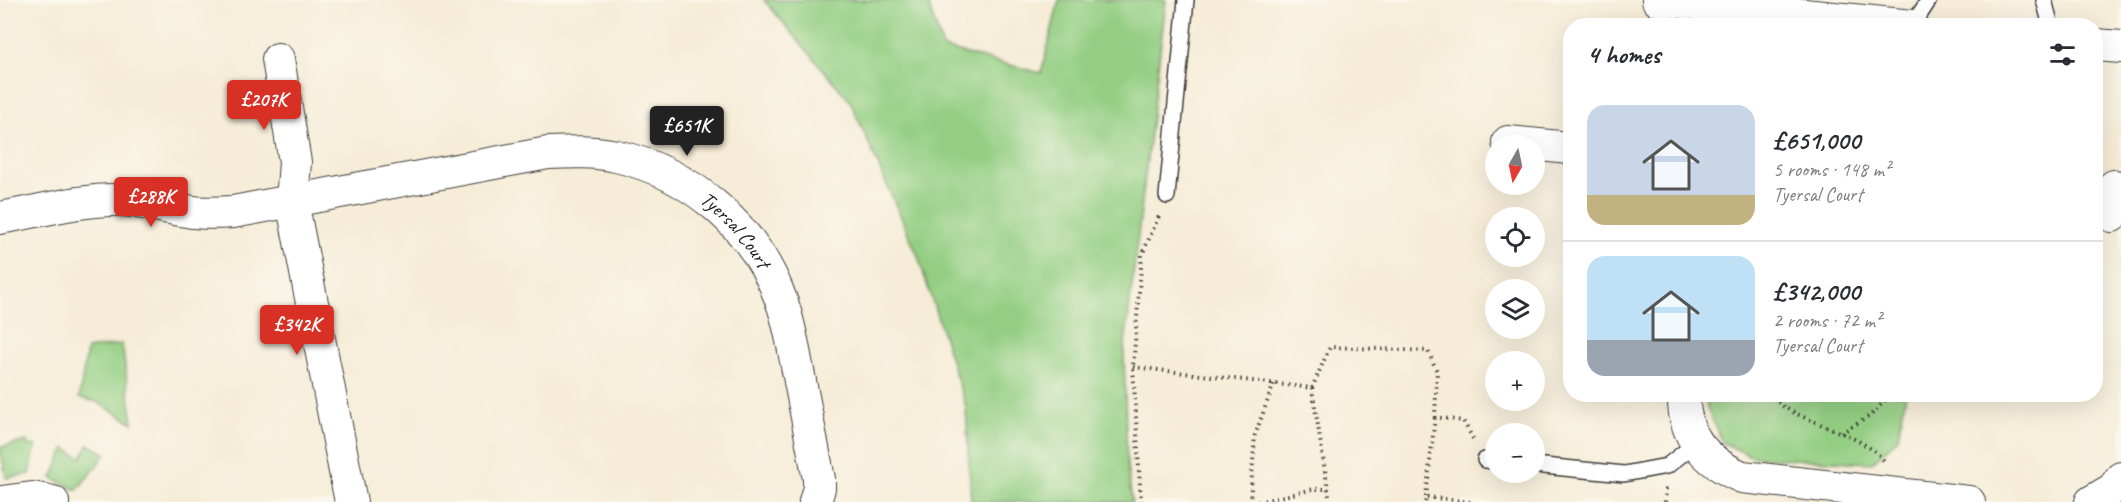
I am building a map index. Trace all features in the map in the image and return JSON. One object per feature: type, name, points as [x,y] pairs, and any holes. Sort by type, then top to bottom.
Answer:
[{"type":"street","points":[[1658,0],[1716,16],[1755,18]]},
{"type":"street","points":[[2103,46],[2121,48]]},
{"type":"street","points":[[278,59],[295,162],[292,201],[351,502]]},
{"type":"street","points":[[1545,146],[1563,147]]},
{"type":"street","name":"Tyersal Court","points":[[0,218],[116,200],[140,201],[186,211],[233,212],[548,153],[593,153],[616,156],[648,166],[680,180],[717,206],[733,222],[761,258],[777,288],[788,320],[819,479],[815,502]]},
{"type":"street","points":[[1683,402],[1687,425],[1708,458],[1724,470],[1742,477],[1968,502]]},
{"type":"street","points":[[2091,502],[2113,489],[2121,478]]},
{"type":"street","points":[[2,502],[32,498],[52,502]]},
{"type":"lane","points":[[1167,196],[1186,0]]},
{"type":"lane","points":[[1917,18],[1929,0]]},
{"type":"lane","points":[[2044,0],[2049,18]]},
{"type":"lane","points":[[1545,466],[1624,474],[1667,466],[1696,442]]},
{"type":"path","points":[[1141,502],[1133,367],[1142,255],[1167,196]]},
{"type":"path","points":[[1330,502],[1312,388],[1330,347],[1428,351],[1437,371],[1435,417],[1425,500],[1472,502]]},
{"type":"path","points":[[1133,367],[1312,388]]},
{"type":"path","points":[[1250,502],[1255,435],[1274,383]]},
{"type":"path","points":[[1778,402],[1880,455],[1909,496]]},
{"type":"path","points":[[1841,433],[1870,416],[1883,402]]},
{"type":"path","points":[[1435,417],[1463,421],[1485,454]]},
{"type":"path","points":[[1258,502],[1314,489],[1329,489]]},
{"type":"green space","points":[[764,0],[927,0],[943,48],[1041,73],[1059,0],[1166,0],[1124,353],[1127,465],[1132,502],[971,502],[966,407],[918,256],[850,101]]},
{"type":"green space","points":[[122,344],[133,423],[97,402],[79,398],[87,349]]},
{"type":"green space","points":[[1707,402],[1905,402],[1898,438],[1872,463],[1753,457],[1723,443],[1706,406]]},
{"type":"green space","points":[[27,441],[28,446],[36,445],[30,474],[6,478],[0,447]]},
{"type":"green space","points":[[89,444],[106,454],[77,490],[52,478],[65,448],[81,458]]}]
